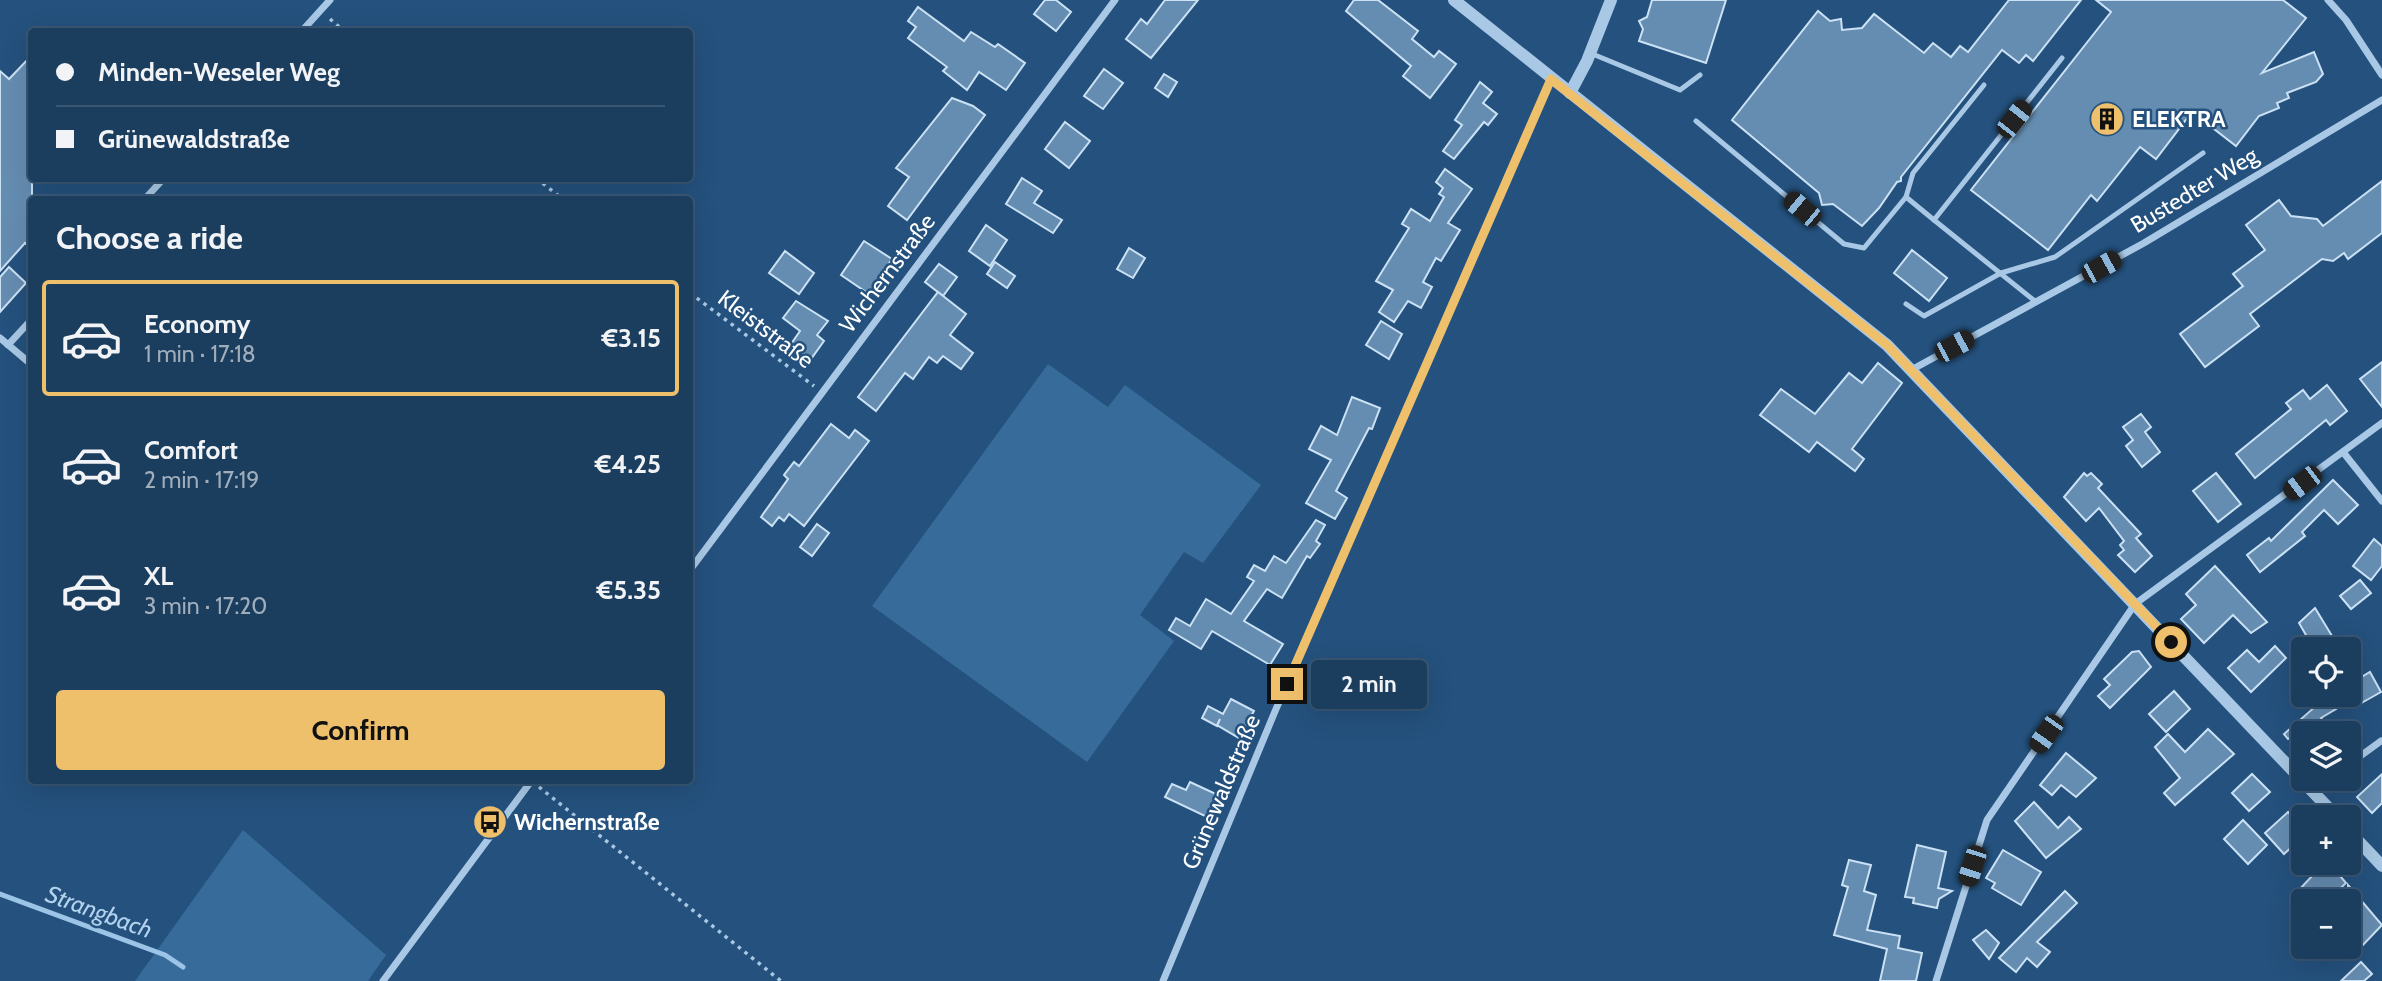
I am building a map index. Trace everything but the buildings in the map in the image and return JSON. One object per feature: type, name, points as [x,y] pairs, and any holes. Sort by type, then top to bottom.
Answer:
[{"type":"street","points":[[305,28],[330,0]]},
{"type":"street","name":"Wichernstraße","points":[[693,566],[1115,0]]},
{"type":"street","points":[[1454,0],[1887,345],[1913,369],[2326,805]]},
{"type":"street","points":[[1570,93],[1590,53],[1611,0]]},
{"type":"street","points":[[2328,0],[2346,20],[2382,75]]},
{"type":"street","name":"Grünewaldstraße","points":[[1163,981],[1282,696],[1551,79]]},
{"type":"street","name":"Bustedter Weg","points":[[1913,369],[2144,243],[2382,100]]},
{"type":"street","points":[[148,196],[160,182]]},
{"type":"street","points":[[8,345],[28,324]]},
{"type":"street","points":[[0,338],[28,362]]},
{"type":"street","points":[[1936,981],[1987,820],[2135,604],[2382,423]]},
{"type":"street","points":[[2343,452],[2382,501]]},
{"type":"street","points":[[2361,756],[2381,741]]},
{"type":"street","points":[[383,981],[530,784]]},
{"type":"street","points":[[2361,844],[2382,866]]},
{"type":"lane","points":[[1590,53],[1681,90],[1700,75]]},
{"type":"lane","points":[[1934,220],[2062,58]]},
{"type":"lane","points":[[1696,121],[1844,244],[1864,248],[1906,197],[1913,173],[1983,85]]},
{"type":"lane","points":[[1906,304],[1924,316],[2001,273],[2055,257],[2203,153]]},
{"type":"lane","points":[[1906,197],[2036,302]]},
{"type":"path","points":[[321,10],[341,28]]},
{"type":"path","points":[[541,182],[559,196]]},
{"type":"path","name":"Kleiststraße","points":[[693,295],[822,392]]},
{"type":"path","points":[[536,784],[782,981]]},
{"type":"shaded area","points":[[1048,364],[1108,407],[1125,385],[1261,485],[1203,563],[1184,552],[1140,615],[1174,641],[1087,762],[872,606]]},
{"type":"shaded area","points":[[243,830],[386,955],[368,981],[135,981]]},
{"type":"waterway","name":"Strangbach","points":[[0,894],[165,955],[183,967]]},
{"type":"place","name":"ELEKTRA","points":[[2107,119]]},
{"type":"place","name":"Wichernstraße","points":[[490,822]]},
{"type":"route","points":[[1287,684],[1551,79],[1887,345],[1913,369],[2171,642]]}]
